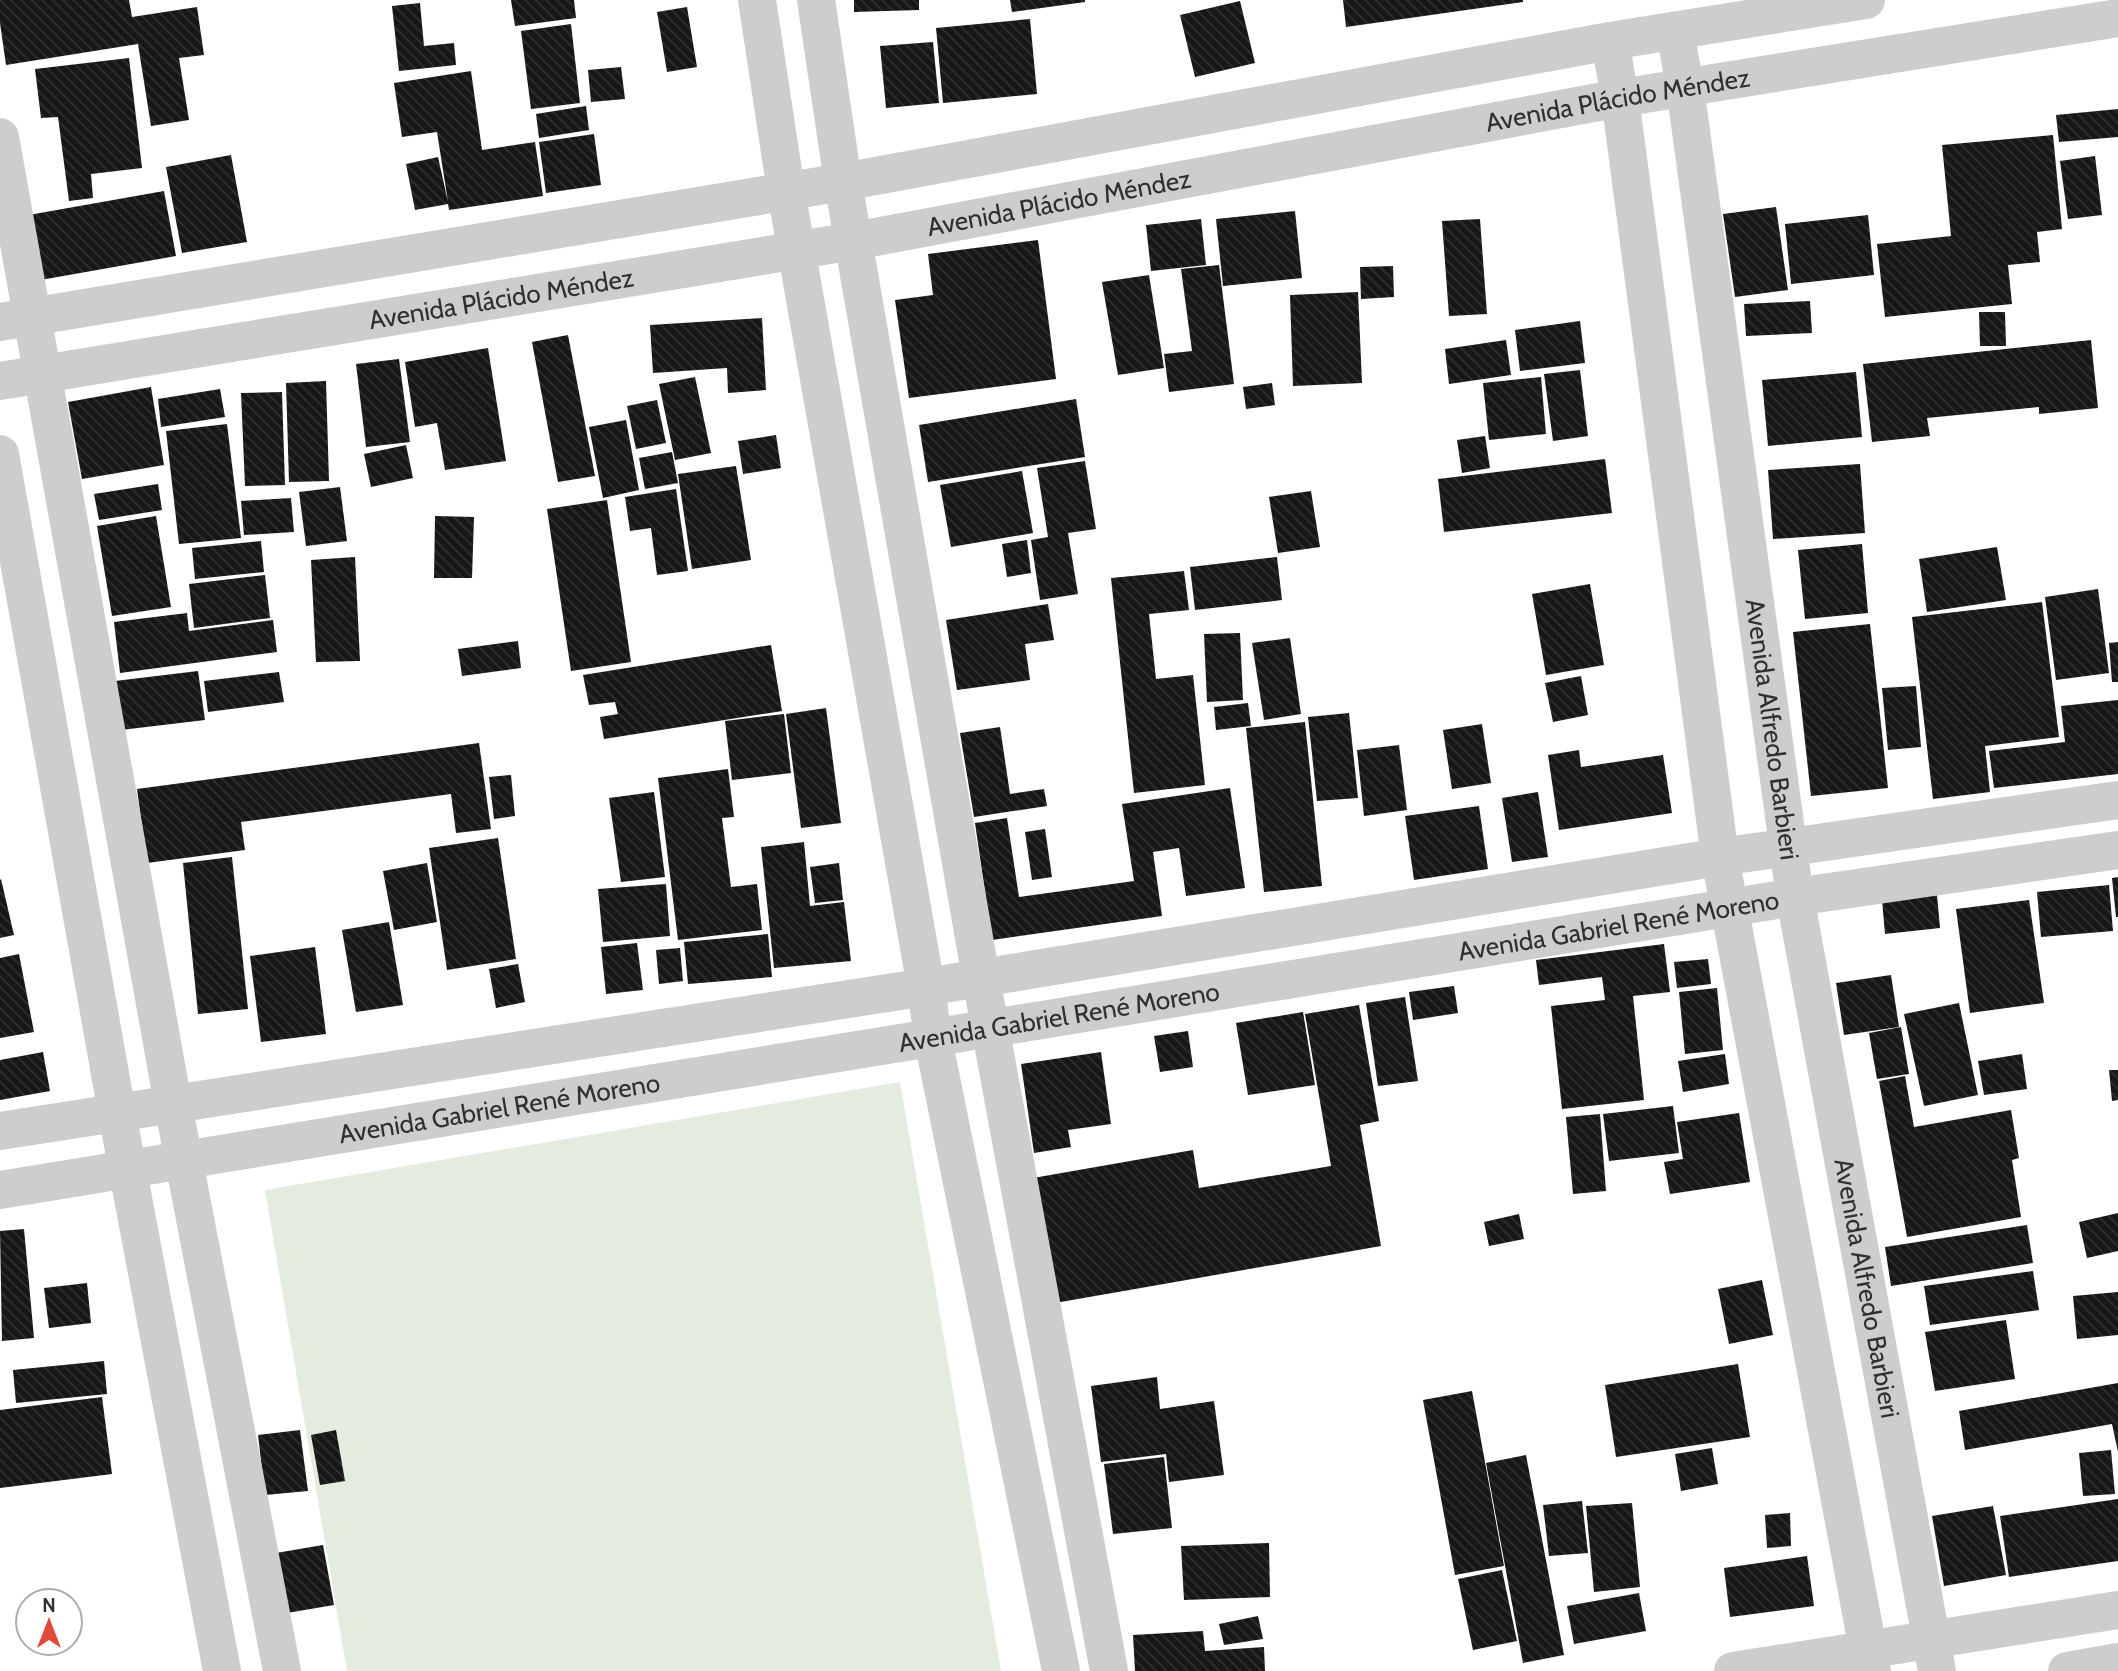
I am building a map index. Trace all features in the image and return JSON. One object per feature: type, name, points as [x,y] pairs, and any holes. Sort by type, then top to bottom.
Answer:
[{"type":"street","points":[[757,0],[786,191],[933,1039],[1061,1671]]},
{"type":"street","points":[[816,0],[843,182],[981,978],[1109,1671]]},
{"type":"street","points":[[16,320],[843,182],[1610,41],[1866,0]]},
{"type":"street","name":"Avenida Plácido Méndez","points":[[0,381],[854,241],[1620,98],[2118,18]]},
{"type":"street","name":"Avenida Alfredo Barbieri","points":[[1675,31],[1685,87],[1795,897],[1934,1656]]},
{"type":"street","points":[[1610,41],[1620,98],[1720,857],[1871,1661]]},
{"type":"street","points":[[0,137],[16,320],[43,374],[173,1104],[282,1671]]},
{"type":"street","points":[[0,453],[127,1169],[222,1671]]},
{"type":"street","name":"Avenida Gabriel René Moreno","points":[[0,1131],[926,987],[1720,857],[2118,800]]},
{"type":"street","name":"Avenida Gabriel René Moreno","points":[[0,1190],[1795,897],[2118,850]]},
{"type":"street","points":[[1733,1671],[1934,1656],[2118,1610]]},
{"type":"street","points":[[2067,1671],[2118,1662]]},
{"type":"shaded area","points":[[900,1082],[1001,1671],[347,1671],[265,1190]]},
{"type":"building","points":[[0,0],[129,0],[132,17],[197,7],[204,55],[179,58],[189,120],[151,126],[138,44],[6,65],[0,23]]},
{"type":"building","points":[[511,0],[574,0],[576,18],[515,26]]},
{"type":"building","points":[[854,0],[919,0],[919,10],[854,12]]},
{"type":"building","points":[[1010,0],[1085,0],[1085,2],[1012,12]]},
{"type":"building","points":[[1343,0],[1523,0],[1523,2],[1346,27]]},
{"type":"building","points":[[1240,1],[1255,63],[1195,77],[1180,15]]},
{"type":"building","points":[[420,3],[424,46],[454,43],[456,65],[399,71],[392,6]]},
{"type":"building","points":[[687,7],[697,67],[667,72],[657,12]]},
{"type":"building","points":[[1030,19],[1037,94],[943,103],[936,28]]},
{"type":"building","points":[[571,24],[580,103],[531,109],[521,31]]},
{"type":"building","points":[[933,42],[939,103],[886,108],[880,46]]},
{"type":"building","points":[[129,58],[142,168],[91,174],[93,198],[69,201],[58,117],[41,118],[35,69]]},
{"type":"building","points":[[621,67],[625,99],[591,102],[588,70]]},
{"type":"building","points":[[471,71],[482,150],[535,142],[543,196],[449,210],[448,204],[415,210],[406,164],[438,157],[448,202],[437,132],[402,137],[394,83]]},
{"type":"building","points":[[586,106],[589,130],[539,138],[536,114]]},
{"type":"building","points":[[2118,109],[2118,137],[2059,142],[2056,115]]},
{"type":"building","points":[[594,134],[601,185],[546,193],[539,142]]},
{"type":"building","points":[[2053,135],[2062,229],[2037,232],[2040,262],[2008,265],[2012,304],[1885,317],[1877,244],[1951,236],[1942,145]]},
{"type":"building","points":[[231,155],[247,242],[182,253],[166,167]]},
{"type":"building","points":[[2095,156],[2102,215],[2068,219],[2060,161]]},
{"type":"building","points":[[164,191],[176,256],[35,281],[23,216]]},
{"type":"building","points":[[1776,207],[1788,290],[1735,297],[1723,214]]},
{"type":"building","points":[[1295,211],[1302,278],[1223,286],[1216,219]]},
{"type":"building","points":[[1868,215],[1874,275],[1791,284],[1785,224]]},
{"type":"building","points":[[1201,219],[1206,265],[1151,271],[1146,225]]},
{"type":"building","points":[[1480,219],[1487,314],[1449,316],[1442,221]]},
{"type":"building","points":[[1038,240],[1056,379],[909,398],[895,300],[933,295],[928,254]]},
{"type":"building","points":[[1219,265],[1234,384],[1169,392],[1164,354],[1192,351],[1181,269]]},
{"type":"building","points":[[1393,266],[1394,297],[1361,299],[1360,267]]},
{"type":"building","points":[[1149,275],[1164,368],[1118,375],[1102,282]]},
{"type":"building","points":[[1358,292],[1362,383],[1293,386],[1290,295]]},
{"type":"building","points":[[1810,301],[1812,333],[1746,336],[1744,304]]},
{"type":"building","points":[[1979,312],[2005,312],[2006,346],[1980,346]]},
{"type":"building","points":[[762,318],[766,390],[728,393],[727,368],[653,373],[650,325]]},
{"type":"building","points":[[1580,321],[1585,363],[1520,371],[1515,330]]},
{"type":"building","points":[[568,335],[595,476],[558,482],[532,342]]},
{"type":"building","points":[[1506,340],[1511,375],[1449,384],[1445,349]]},
{"type":"building","points":[[2091,340],[2098,408],[2039,414],[2039,407],[1927,418],[1930,436],[1872,442],[1863,364]]},
{"type":"building","points":[[488,348],[506,461],[445,470],[437,423],[415,427],[405,362]]},
{"type":"building","points":[[399,359],[410,442],[366,447],[356,364]]},
{"type":"building","points":[[1580,370],[1588,436],[1553,441],[1544,374]]},
{"type":"building","points":[[1856,372],[1862,437],[1768,446],[1762,380]]},
{"type":"building","points":[[695,377],[711,453],[675,460],[659,384]]},
{"type":"building","points":[[1541,377],[1546,434],[1489,440],[1483,383]]},
{"type":"building","points":[[326,381],[329,481],[289,482],[286,383]]},
{"type":"building","points":[[1272,383],[1275,405],[1246,409],[1243,387]]},
{"type":"building","points":[[151,387],[164,465],[82,479],[68,402]]},
{"type":"building","points":[[220,389],[225,417],[161,427],[158,399]]},
{"type":"building","points":[[282,392],[285,485],[245,486],[241,393]]},
{"type":"building","points":[[1076,399],[1085,457],[928,482],[919,425]]},
{"type":"building","points":[[657,400],[666,443],[636,449],[627,406]]},
{"type":"building","points":[[626,420],[639,490],[603,498],[589,427]]},
{"type":"building","points":[[227,424],[241,538],[179,544],[166,431]]},
{"type":"building","points":[[776,435],[781,468],[743,474],[738,441]]},
{"type":"building","points":[[1485,436],[1490,468],[1462,473],[1457,440]]},
{"type":"building","points":[[406,445],[413,478],[371,487],[364,454]]},
{"type":"building","points":[[672,452],[678,483],[645,489],[639,458]]},
{"type":"building","points":[[1605,459],[1612,513],[1444,532],[1438,479]]},
{"type":"building","points":[[1085,461],[1096,529],[1068,533],[1078,594],[1040,600],[1031,540],[1048,537],[1037,468]]},
{"type":"building","points":[[1860,464],[1865,533],[1773,539],[1768,470]]},
{"type":"building","points":[[736,466],[751,560],[692,569],[678,474]]},
{"type":"building","points":[[1022,471],[1033,533],[951,547],[940,485]]},
{"type":"building","points":[[158,484],[162,510],[99,520],[94,494]]},
{"type":"building","points":[[340,487],[347,541],[306,546],[299,492]]},
{"type":"building","points":[[676,489],[688,571],[657,575],[651,528],[630,531],[625,497]]},
{"type":"building","points":[[1311,491],[1320,547],[1278,553],[1269,497]]},
{"type":"building","points":[[291,498],[294,532],[244,535],[241,501]]},
{"type":"building","points":[[607,500],[631,662],[571,671],[547,509]]},
{"type":"building","points":[[156,516],[171,607],[112,616],[97,526]]},
{"type":"building","points":[[435,516],[474,517],[472,578],[434,578]]},
{"type":"building","points":[[1027,540],[1031,573],[1007,577],[1002,544]]},
{"type":"building","points":[[261,541],[264,572],[195,579],[192,548]]},
{"type":"building","points":[[1862,544],[1868,613],[1805,619],[1798,550]]},
{"type":"building","points":[[1997,547],[2006,600],[1927,612],[1919,559]]},
{"type":"building","points":[[355,557],[360,661],[316,662],[311,560]]},
{"type":"building","points":[[1277,557],[1282,600],[1195,610],[1190,567]]},
{"type":"building","points":[[1184,571],[1189,610],[1149,614],[1156,679],[1193,675],[1205,785],[1134,793],[1111,578]]},
{"type":"building","points":[[265,575],[270,618],[194,628],[189,584]]},
{"type":"building","points":[[1590,584],[1604,665],[1546,675],[1532,594]]},
{"type":"building","points":[[2098,589],[2109,673],[2056,680],[2045,597]]},
{"type":"building","points":[[2042,602],[2059,737],[1985,746],[1990,792],[1933,799],[1912,617]]},
{"type":"building","points":[[1048,604],[1054,640],[1025,644],[1030,680],[957,690],[946,620]]},
{"type":"building","points":[[187,613],[189,631],[273,620],[277,652],[120,673],[114,622]]},
{"type":"building","points":[[1870,624],[1888,788],[1811,796],[1793,632]]},
{"type":"building","points":[[1240,633],[1243,700],[1207,702],[1204,634]]},
{"type":"building","points":[[1290,638],[1301,714],[1264,720],[1252,643]]},
{"type":"building","points":[[518,641],[521,668],[462,676],[458,649]]},
{"type":"building","points":[[2118,642],[2118,682],[2112,682],[2109,643]]},
{"type":"building","points":[[771,645],[782,711],[604,739],[600,717],[618,714],[615,702],[589,705],[583,675]]},
{"type":"building","points":[[198,671],[205,720],[121,730],[115,681]]},
{"type":"building","points":[[279,672],[284,702],[208,712],[204,681]]},
{"type":"building","points":[[1581,676],[1588,715],[1553,722],[1545,683]]},
{"type":"building","points":[[1916,686],[1921,747],[1888,750],[1882,688]]},
{"type":"building","points":[[2118,700],[2118,774],[1994,788],[1989,751],[2065,742],[2061,706]]},
{"type":"building","points":[[1248,703],[1251,726],[1216,730],[1214,707]]},
{"type":"building","points":[[826,708],[841,823],[801,828],[786,714]]},
{"type":"building","points":[[1349,713],[1358,798],[1317,801],[1308,717]]},
{"type":"building","points":[[784,714],[791,773],[732,780],[725,721]]},
{"type":"building","points":[[1305,722],[1322,886],[1264,892],[1246,728]]},
{"type":"building","points":[[1482,724],[1491,783],[1452,789],[1443,730]]},
{"type":"building","points":[[1000,727],[1010,794],[1044,789],[1047,806],[974,817],[960,733]]},
{"type":"building","points":[[479,743],[491,829],[456,833],[451,794],[241,822],[245,850],[147,863],[137,789]]},
{"type":"building","points":[[1399,745],[1407,810],[1364,816],[1357,750]]},
{"type":"building","points":[[1579,750],[1581,767],[1663,755],[1672,813],[1559,830],[1548,755]]},
{"type":"building","points":[[728,769],[734,817],[722,818],[731,887],[757,884],[762,930],[678,940],[658,778]]},
{"type":"building","points":[[511,775],[515,816],[494,819],[489,777]]},
{"type":"building","points":[[1230,788],[1245,888],[1186,896],[1179,848],[1153,852],[1162,916],[992,940],[975,823],[1007,818],[1019,897],[1134,881],[1122,804]]},
{"type":"building","points":[[654,792],[665,877],[621,882],[609,798]]},
{"type":"building","points":[[1538,792],[1548,857],[1512,862],[1502,798]]},
{"type":"building","points":[[1479,806],[1488,869],[1414,880],[1405,816]]},
{"type":"building","points":[[1045,829],[1052,877],[1032,880],[1025,832]]},
{"type":"building","points":[[498,838],[516,959],[447,970],[429,848]]},
{"type":"building","points":[[804,842],[810,906],[844,902],[851,961],[774,968],[761,847]]},
{"type":"building","points":[[232,857],[248,1009],[198,1014],[183,863]]},
{"type":"building","points":[[427,863],[437,922],[394,930],[383,871]]},
{"type":"building","points":[[839,863],[843,900],[815,903],[810,867]]},
{"type":"building","points":[[2118,877],[2118,917],[2116,917],[2112,878]]},
{"type":"building","points":[[0,880],[14,935],[0,938]]},
{"type":"building","points":[[666,884],[670,936],[603,942],[598,889]]},
{"type":"building","points":[[2109,885],[2113,931],[2041,937],[2037,892]]},
{"type":"building","points":[[1937,895],[1940,928],[1885,934],[1882,900]]},
{"type":"building","points":[[2029,900],[2044,1003],[1970,1013],[1956,909]]},
{"type":"building","points":[[389,922],[403,1005],[356,1012],[342,930]]},
{"type":"building","points":[[768,934],[772,977],[688,984],[684,942]]},
{"type":"building","points":[[637,943],[643,990],[606,994],[601,947]]},
{"type":"building","points":[[1664,944],[1670,992],[1633,996],[1644,1100],[1562,1109],[1551,1006],[1605,1000],[1602,977],[1539,985],[1536,960]]},
{"type":"building","points":[[315,947],[326,1034],[261,1042],[250,956]]},
{"type":"building","points":[[680,948],[683,981],[659,984],[656,950]]},
{"type":"building","points":[[19,954],[34,1032],[0,1038],[0,958]]},
{"type":"building","points":[[1708,959],[1711,984],[1677,988],[1674,962]]},
{"type":"building","points":[[518,964],[525,1002],[496,1008],[489,969]]},
{"type":"building","points":[[1891,975],[1899,1027],[1844,1035],[1836,983]]},
{"type":"building","points":[[1454,986],[1458,1013],[1413,1020],[1409,992]]},
{"type":"building","points":[[1717,988],[1723,1050],[1685,1054],[1679,992]]},
{"type":"building","points":[[1405,997],[1418,1081],[1378,1086],[1366,1003]]},
{"type":"building","points":[[1959,1003],[1978,1095],[1924,1106],[1904,1014]]},
{"type":"building","points":[[1359,1005],[1379,1121],[1360,1125],[1381,1246],[1055,1303],[1033,1178],[1193,1150],[1199,1188],[1331,1166],[1305,1014]]},
{"type":"building","points":[[1303,1012],[1315,1085],[1248,1095],[1236,1023]]},
{"type":"building","points":[[1901,1027],[1909,1074],[1877,1079],[1869,1033]]},
{"type":"building","points":[[1188,1031],[1193,1067],[1160,1072],[1154,1036]]},
{"type":"building","points":[[43,1052],[50,1091],[0,1100],[0,1060]]},
{"type":"building","points":[[1101,1052],[1111,1124],[1068,1130],[1071,1147],[1034,1153],[1021,1064]]},
{"type":"building","points":[[1725,1054],[1729,1084],[1683,1092],[1678,1061]]},
{"type":"building","points":[[2022,1054],[2027,1089],[1984,1095],[1978,1061]]},
{"type":"building","points":[[2109,1070],[2118,1070],[2118,1100],[2112,1101]]},
{"type":"building","points":[[1905,1076],[1914,1127],[2011,1110],[2019,1158],[2012,1160],[2021,1217],[1907,1237],[1879,1081]]},
{"type":"building","points":[[1673,1106],[1679,1153],[1609,1161],[1603,1114]]},
{"type":"building","points":[[1739,1113],[1750,1182],[1670,1194],[1664,1162],[1683,1159],[1677,1122]]},
{"type":"building","points":[[1600,1114],[1606,1191],[1573,1194],[1566,1117]]},
{"type":"building","points":[[2118,1213],[2118,1251],[2087,1258],[2079,1222]]},
{"type":"building","points":[[1519,1214],[1524,1239],[1489,1246],[1484,1222]]},
{"type":"building","points":[[2027,1225],[2033,1263],[1891,1286],[1885,1247]]},
{"type":"building","points":[[24,1229],[34,1338],[2,1341],[0,1231]]},
{"type":"building","points":[[2033,1271],[2039,1310],[1930,1325],[1924,1286]]},
{"type":"building","points":[[1762,1280],[1773,1335],[1729,1344],[1718,1289]]},
{"type":"building","points":[[87,1283],[91,1323],[49,1328],[44,1288]]},
{"type":"building","points":[[2118,1292],[2118,1335],[2077,1339],[2073,1296]]},
{"type":"building","points":[[2006,1320],[2015,1379],[1935,1391],[1925,1332]]},
{"type":"building","points":[[104,1361],[107,1394],[16,1403],[13,1370]]},
{"type":"building","points":[[1738,1364],[1750,1437],[1616,1457],[1605,1385]]},
{"type":"building","points":[[1157,1377],[1160,1409],[1214,1401],[1224,1475],[1169,1482],[1166,1454],[1101,1462],[1091,1386]]},
{"type":"building","points":[[2118,1383],[2118,1452],[2112,1424],[1965,1450],[1959,1411]]},
{"type":"building","points":[[1472,1391],[1504,1566],[1455,1575],[1423,1400]]},
{"type":"building","points":[[102,1397],[112,1474],[0,1488],[0,1410]]},
{"type":"building","points":[[300,1430],[308,1491],[265,1495],[258,1435]]},
{"type":"building","points":[[336,1430],[345,1481],[320,1485],[311,1435]]},
{"type":"building","points":[[1712,1448],[1718,1484],[1681,1491],[1675,1454]]},
{"type":"building","points":[[2111,1450],[2115,1494],[2083,1496],[2079,1453]]},
{"type":"building","points":[[1526,1455],[1564,1655],[1523,1663],[1486,1463]]},
{"type":"building","points":[[1164,1457],[1172,1528],[1113,1534],[1104,1464]]},
{"type":"building","points":[[2118,1499],[2118,1561],[2009,1577],[2000,1516]]},
{"type":"building","points":[[1582,1501],[1588,1553],[1549,1556],[1543,1505]]},
{"type":"building","points":[[1632,1503],[1640,1587],[1594,1592],[1586,1506]]},
{"type":"building","points":[[1993,1506],[2006,1575],[1944,1586],[1932,1516]]},
{"type":"building","points":[[1790,1513],[1791,1546],[1767,1548],[1765,1515]]},
{"type":"building","points":[[1269,1543],[1270,1597],[1184,1600],[1181,1546]]},
{"type":"building","points":[[323,1545],[334,1605],[287,1613],[276,1553]]},
{"type":"building","points":[[1807,1556],[1814,1606],[1730,1617],[1724,1568]]},
{"type":"building","points":[[1502,1570],[1517,1641],[1473,1650],[1458,1579]]},
{"type":"building","points":[[1639,1593],[1646,1631],[1574,1644],[1567,1606]]},
{"type":"building","points":[[1258,1616],[1263,1639],[1224,1645],[1219,1624]]},
{"type":"building","points":[[1203,1631],[1205,1651],[1264,1647],[1265,1671],[1135,1671],[1133,1635]]}]
